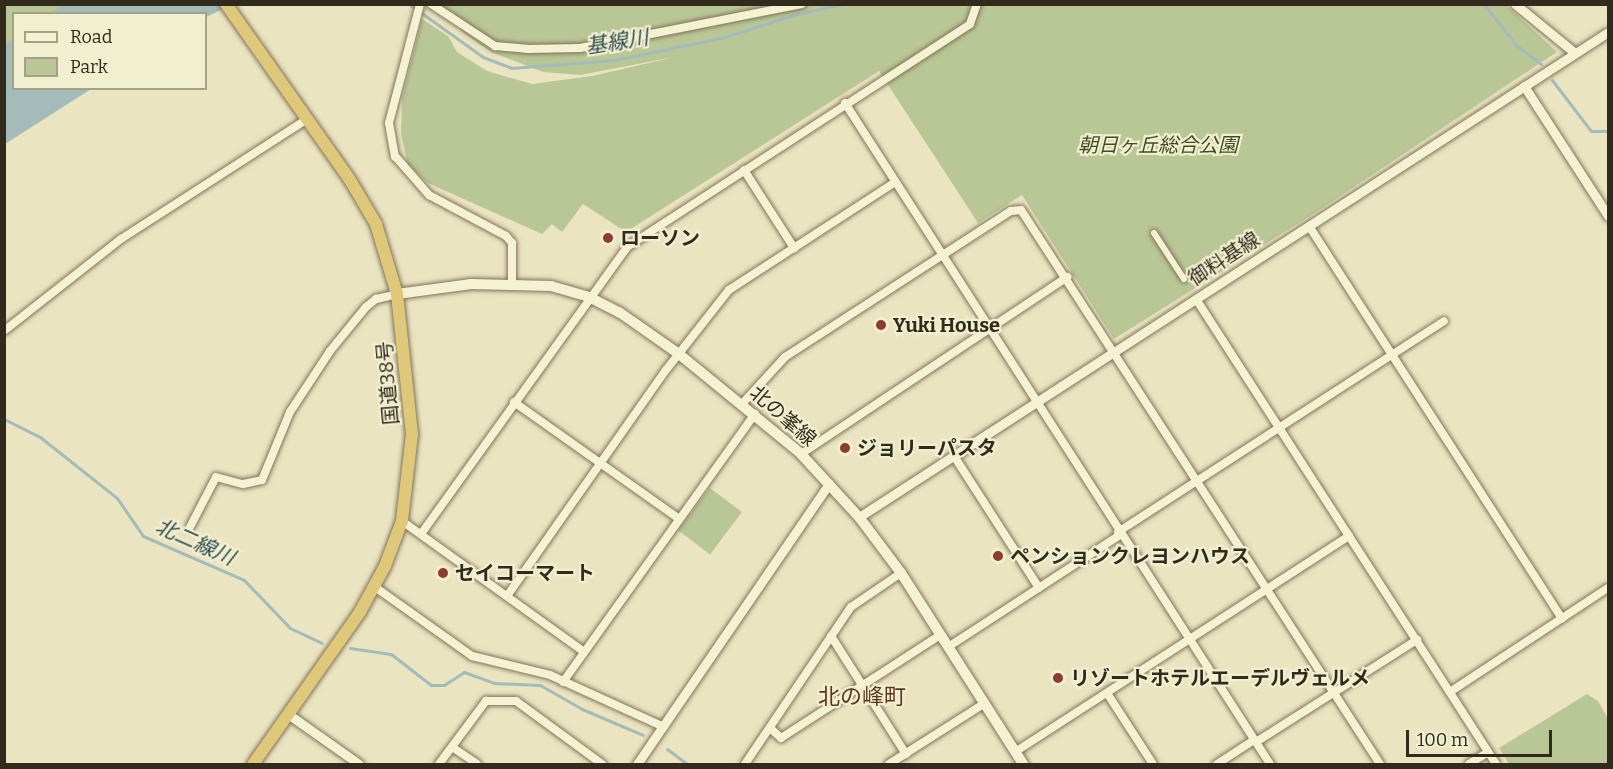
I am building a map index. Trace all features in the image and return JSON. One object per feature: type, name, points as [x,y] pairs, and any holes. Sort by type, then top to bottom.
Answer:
[{"type":"highway","name":"国道38号","points":[[226,4],[376,224],[397,294],[412,434],[402,521],[375,587],[253,765]]},
{"type":"main road","name":"北の峯線","points":[[397,294],[471,284],[512,283],[551,286],[589,297],[640,325],[679,354],[801,454],[859,517],[901,573],[1023,765]]},
{"type":"street","points":[[420,4],[388,123],[395,156],[429,195],[506,236],[512,243],[512,283]]},
{"type":"street","points":[[431,4],[495,46],[527,49],[579,48],[802,4]]},
{"type":"street","points":[[421,534],[589,297],[634,240],[970,24],[977,4]]},
{"type":"street","points":[[1515,4],[1575,53]]},
{"type":"street","name":"御料基線","points":[[859,517],[1608,32]]},
{"type":"street","points":[[1524,86],[1608,216]]},
{"type":"street","points":[[845,103],[1270,765]]},
{"type":"street","points":[[4,331],[122,239],[306,120]]},
{"type":"street","points":[[744,170],[794,248]]},
{"type":"street","points":[[507,596],[679,354],[729,290],[895,182]]},
{"type":"street","points":[[742,404],[785,357],[1011,211],[1021,210],[1380,765]]},
{"type":"street","points":[[1309,226],[1562,619]]},
{"type":"street","points":[[1154,233],[1184,279]]},
{"type":"street","points":[[801,454],[1066,277]]},
{"type":"street","points":[[190,527],[216,477],[243,484],[262,480],[290,412],[330,351],[366,307],[376,299],[397,294]]},
{"type":"street","points":[[1196,299],[1497,765]]},
{"type":"street","points":[[948,647],[1444,321]]},
{"type":"street","points":[[514,402],[679,519]]},
{"type":"street","points":[[563,682],[755,414]]},
{"type":"street","points":[[954,456],[1039,588]]},
{"type":"street","points":[[637,765],[829,484]]},
{"type":"street","points":[[402,521],[584,652]]},
{"type":"street","points":[[1016,752],[1349,536]]},
{"type":"street","points":[[745,765],[851,607],[901,573]]},
{"type":"street","points":[[375,587],[472,656],[532,669],[664,727]]},
{"type":"street","points":[[1450,692],[1608,588]]},
{"type":"street","points":[[770,728],[782,738],[940,635]]},
{"type":"street","points":[[831,636],[906,754]]},
{"type":"street","points":[[1217,765],[1334,694],[1417,640]]},
{"type":"street","points":[[1107,693],[1153,765]]},
{"type":"street","points":[[439,765],[486,700],[516,701],[602,765]]},
{"type":"street","points":[[889,765],[985,703]]},
{"type":"street","points":[[288,714],[359,765]]},
{"type":"street","points":[[452,747],[477,765]]},
{"type":"street","points":[[1469,765],[1488,752]]},
{"type":"green space","name":"朝日ヶ丘総合公園","points":[[1505,4],[1557,52],[1318,211],[1114,339],[1022,195],[978,223],[879,71],[626,232],[583,204],[562,232],[552,224],[542,234],[428,183],[408,165],[401,134],[402,99],[422,19],[448,36],[457,52],[487,71],[532,84],[592,76],[675,57],[580,75],[543,72],[491,52],[465,34],[440,5]]},
{"type":"green space","points":[[5,5],[71,5],[60,12],[12,12],[12,46],[5,51]]},
{"type":"green space","points":[[710,488],[742,512],[710,554],[678,530]]},
{"type":"green space","points":[[1587,694],[1598,701],[1608,719],[1608,764],[1509,764],[1499,748]]},
{"type":"water","points":[[63,4],[231,5],[207,17],[207,12],[53,12]]},
{"type":"water","points":[[12,40],[12,90],[89,90],[5,144],[5,46]]},
{"type":"waterway","name":"基線川","points":[[409,4],[483,57],[511,68],[614,60],[721,38],[797,14],[843,4]]},
{"type":"waterway","name":"基線川","points":[[1484,4],[1517,46],[1541,64]]},
{"type":"waterway","name":"基線川","points":[[1552,80],[1591,131],[1608,131]]},
{"type":"waterway","name":"北二線川","points":[[4,419],[40,437],[117,498],[143,536],[244,580],[290,628],[322,643]]},
{"type":"waterway","name":"北二線川","points":[[350,648],[391,654],[431,685],[444,685],[464,672],[494,683],[540,685],[582,709],[643,735]]},
{"type":"waterway","name":"北二線川","points":[[667,749],[687,764]]},
{"type":"place","name":"ローソン","points":[[608,238]]},
{"type":"place","name":"Yuki House","points":[[881,325]]},
{"type":"place","name":"ジョリーパスタ","points":[[845,448]]},
{"type":"place","name":"ペンションクレヨンハウス","points":[[998,556]]},
{"type":"place","name":"セイコーマート","points":[[443,573]]},
{"type":"place","name":"リゾートホテルエーデルヴェルメ","points":[[1058,678]]},
{"type":"district","name":"北の峰町","points":[[862,697]]}]
